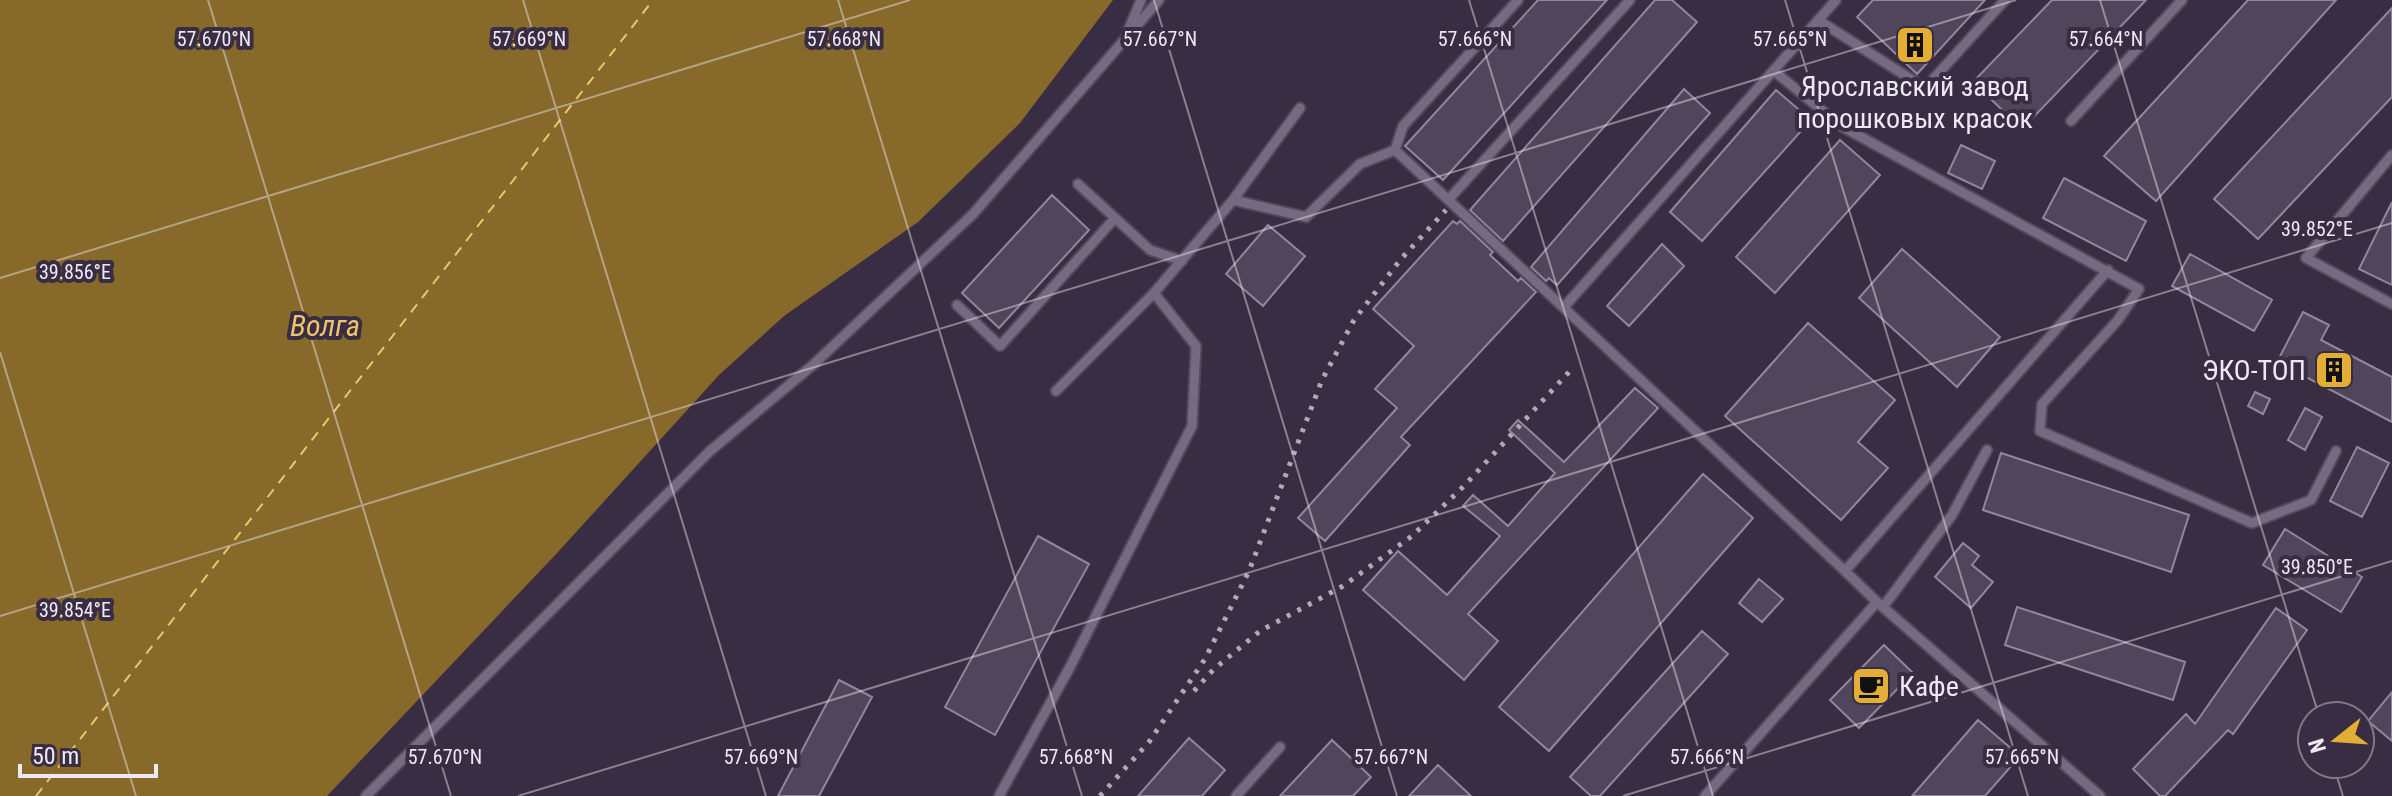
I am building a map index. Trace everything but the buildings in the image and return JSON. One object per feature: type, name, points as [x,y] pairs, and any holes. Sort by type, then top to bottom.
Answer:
[{"type":"lane","points":[[1126,38],[1141,0]]},
{"type":"lane","points":[[366,796],[710,451],[814,364],[973,214],[1159,0]]},
{"type":"lane","points":[[1233,200],[1306,217],[1360,164],[1395,150],[1403,126],[1518,0]]},
{"type":"lane","points":[[1449,199],[1630,0]]},
{"type":"lane","points":[[1565,306],[1836,0]]},
{"type":"lane","points":[[1818,20],[1925,88],[2005,0]]},
{"type":"lane","points":[[2071,121],[2182,0]]},
{"type":"lane","points":[[1774,71],[1841,126],[2139,289],[2118,320],[2042,404],[2040,431],[2252,523],[2311,500],[2336,451]]},
{"type":"lane","points":[[1056,391],[1182,261],[1233,200],[1300,108]]},
{"type":"lane","points":[[1395,150],[1565,306],[1880,605],[2100,796]]},
{"type":"lane","points":[[2392,155],[2306,258],[2392,304]]},
{"type":"lane","points":[[1078,184],[1150,250],[1182,261]]},
{"type":"lane","points":[[957,305],[1000,346],[1115,218]]},
{"type":"lane","points":[[1845,571],[2108,270]]},
{"type":"lane","points":[[999,796],[1070,667],[1192,426],[1196,346],[1154,293]]},
{"type":"lane","points":[[1705,796],[1880,605],[1952,515],[1987,450]]},
{"type":"lane","points":[[1236,796],[1280,747]]},
{"type":"water","name":"Волга","points":[[0,0],[1113,0],[1020,123],[918,222],[784,316],[719,375],[558,552],[327,796],[0,796]]},
{"type":"ferry route","points":[[36,796],[653,0]]},
{"type":"railway","points":[[1100,796],[1149,742],[1205,659],[1249,571],[1322,380],[1354,320],[1401,259],[1446,210]]},
{"type":"railway","points":[[1194,691],[1213,670],[1260,631],[1343,586],[1412,536],[1465,485],[1569,372]]},
{"type":"place","name":"Ярославский завод порошковых красок","points":[[1915,45]]},
{"type":"place","name":"ЭКО-ТОП","points":[[2334,370]]},
{"type":"place","name":"Кафе","points":[[1871,686]]}]
